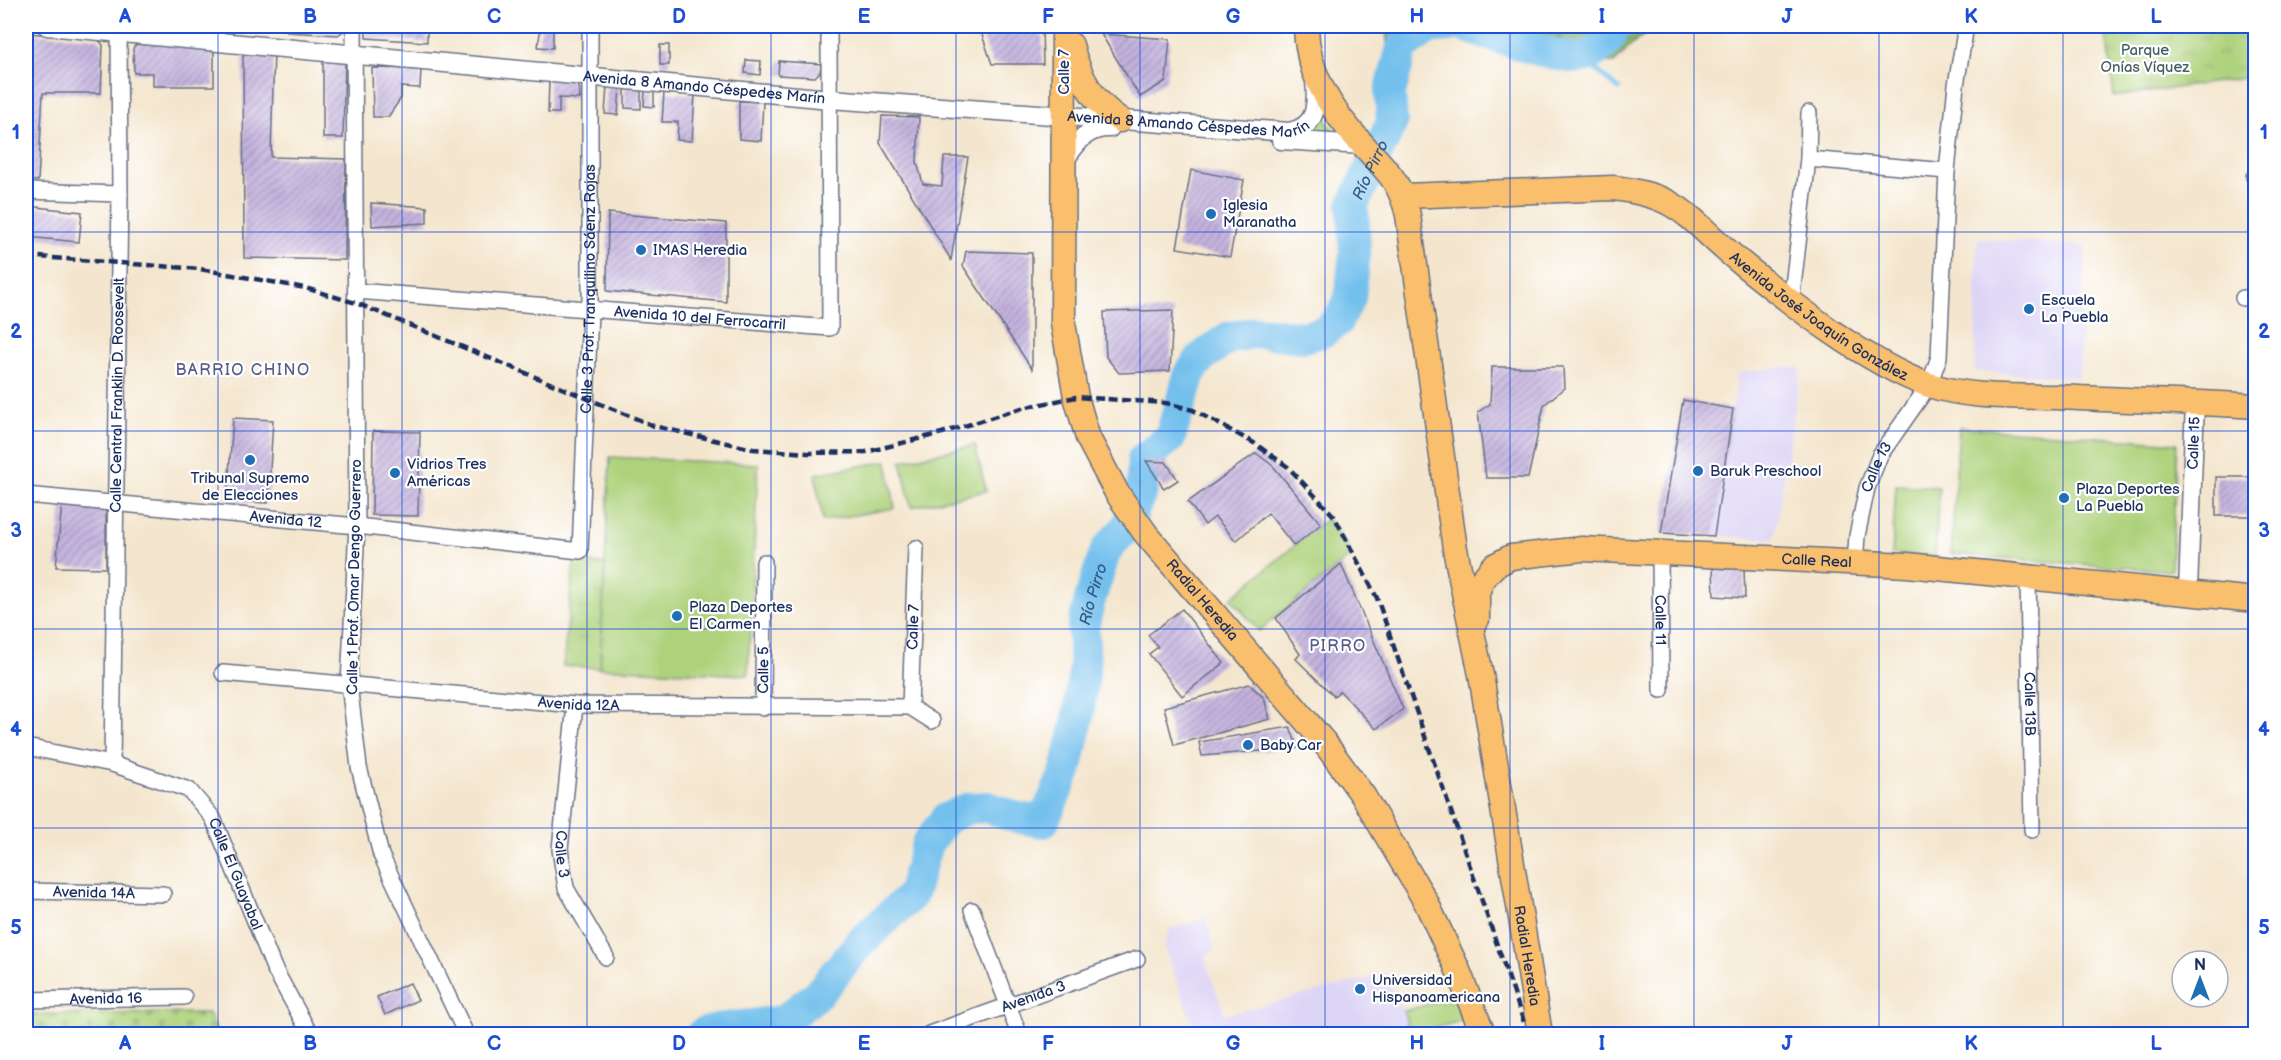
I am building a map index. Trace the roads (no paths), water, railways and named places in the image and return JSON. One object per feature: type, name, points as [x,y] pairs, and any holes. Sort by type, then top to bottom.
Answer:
[{"type":"main road","name":"Calle 7","points":[[1065,26],[1065,118]]},
{"type":"main road","points":[[1065,26],[1076,68],[1085,85],[1096,101],[1120,120]]},
{"type":"main road","points":[[1306,26],[1315,75],[1330,103],[1398,186]]},
{"type":"main road","name":"Radial Heredia","points":[[1065,118],[1065,333],[1076,397],[1088,438],[1117,493],[1146,534],[1324,742],[1364,796],[1426,902],[1483,1035]]},
{"type":"main road","name":"Radial Heredia","points":[[1398,186],[1408,215],[1455,549],[1482,675],[1538,1009],[1540,1035]]},
{"type":"main road","name":"Avenida José Joaquín González","points":[[1398,186],[1613,188],[1641,191],[1665,199],[1685,212],[1736,259],[1791,303],[1880,362],[1929,385],[1976,394],[2256,406]]},
{"type":"main road","name":"Calle Real","points":[[1482,675],[1477,593],[1482,580],[1494,566],[1511,557],[1544,552],[1582,549],[1660,551],[1855,563],[2028,576],[2188,591],[2256,600]]},
{"type":"main road","points":[[1528,1035],[1538,1009]]},
{"type":"main road","points":[[1474,1010],[1494,1035]]},
{"type":"street","name":"Avenida 8 Amando Céspedes Marín","points":[[47,26],[119,28],[354,55],[830,99],[1065,118],[1289,132],[1302,130],[1310,123],[1317,101],[1315,75]]},
{"type":"street","name":"Calle 1 Prof. Omar Dengo Guerrero","points":[[354,26],[357,526],[349,684],[359,767],[381,855],[466,1035]]},
{"type":"street","name":"Calle 3 Prof. Tranquilino Sáenz Rojas","points":[[580,551],[590,311],[591,26]]},
{"type":"street","points":[[829,26],[830,99]]},
{"type":"street","name":"Calle 13","points":[[1855,563],[1857,536],[1867,488],[1880,455],[1929,385],[1939,357],[1947,171],[1956,85],[1966,26]]},
{"type":"street","name":"Calle Central Franklin D. Roosevelt","points":[[111,764],[120,194],[119,28]]},
{"type":"street","name":"Avenida 10 del Ferrocarril","points":[[356,291],[830,328],[830,99]]},
{"type":"street","points":[[1791,303],[1808,159],[1809,113]]},
{"type":"street","name":"Avenida 8 Amando Céspedes Marín","points":[[1064,161],[1081,138],[1099,128],[1365,147]]},
{"type":"street","points":[[1808,159],[1947,171]]},
{"type":"street","points":[[26,191],[120,194]]},
{"type":"street","name":"Calle 15","points":[[2188,591],[2194,402]]},
{"type":"street","name":"Avenida 12","points":[[26,495],[357,526],[580,551]]},
{"type":"street","name":"Calle 7","points":[[910,707],[916,548]]},
{"type":"street","name":"Calle 11","points":[[1660,551],[1661,690]]},
{"type":"street","name":"Calle 5","points":[[763,708],[764,562]]},
{"type":"street","name":"Calle 13B","points":[[2028,576],[2032,830]]},
{"type":"street","name":"Avenida 12A","points":[[224,673],[575,705],[763,708],[910,707]]},
{"type":"street","name":"Calle 3","points":[[575,705],[560,849],[567,888],[606,957]]},
{"type":"street","points":[[910,707],[932,721]]},
{"type":"street","name":"Calle El Guayabal","points":[[26,747],[111,764],[189,790],[213,818],[274,968],[310,1035]]},
{"type":"street","name":"Avenida 14A","points":[[26,891],[163,894]]},
{"type":"street","points":[[972,910],[1019,1035]]},
{"type":"street","name":"Avenida 3","points":[[929,1035],[1137,959]]},
{"type":"street","name":"Avenida 16","points":[[26,1000],[184,997]]},
{"type":"waterway","name":"Río Pirro","points":[[702,1034],[717,1029],[783,1021],[818,994],[860,943],[912,895],[927,844],[945,819],[969,808],[988,807],[1014,817],[1043,822],[1066,771],[1078,718],[1085,664],[1083,628],[1090,599],[1106,550],[1126,528],[1142,490],[1143,459],[1170,438],[1190,373],[1202,357],[1228,338],[1257,332],[1303,337],[1323,332],[1337,322],[1350,298],[1355,253],[1353,205],[1392,122],[1390,93],[1402,47],[1429,28],[1449,26]]},
{"type":"waterway","name":"Río Pirro","points":[[1462,26],[1560,56],[1574,58],[1590,55],[1600,49],[1616,26]]},
{"type":"waterway","points":[[1582,58],[1619,89]]},
{"type":"railway","points":[[26,256],[200,269],[305,288],[356,303],[654,426],[753,449],[807,453],[866,452],[942,433],[1022,408],[1076,397],[1166,403],[1193,410],[1254,443],[1288,467],[1334,516],[1377,598],[1528,1034]]},
{"type":"place","name":"Iglesia Maranatha","points":[[1211,214]]},
{"type":"place","name":"IMAS Heredia","points":[[641,250]]},
{"type":"place","name":"Escuela La Puebla","points":[[2029,309]]},
{"type":"place","name":"Tribunal Supremo de Elecciones","points":[[250,460]]},
{"type":"place","name":"Baruk Preschool","points":[[1698,471]]},
{"type":"place","name":"Vidrios Tres Américas","points":[[395,473]]},
{"type":"place","name":"Plaza Deportes La Puebla","points":[[2064,498]]},
{"type":"place","name":"Plaza Deportes El Carmen","points":[[677,616]]},
{"type":"place","name":"Baby Car","points":[[1248,745]]},
{"type":"place","name":"Universidad Hispanoamericana","points":[[1360,989]]},
{"type":"district","name":"BARRIO CHINO","points":[[243,369]]},
{"type":"district","name":"PIRRO","points":[[1338,645]]},
{"type":"park label","name":"Parque Onías Víquez","points":[[2145,58]]}]
